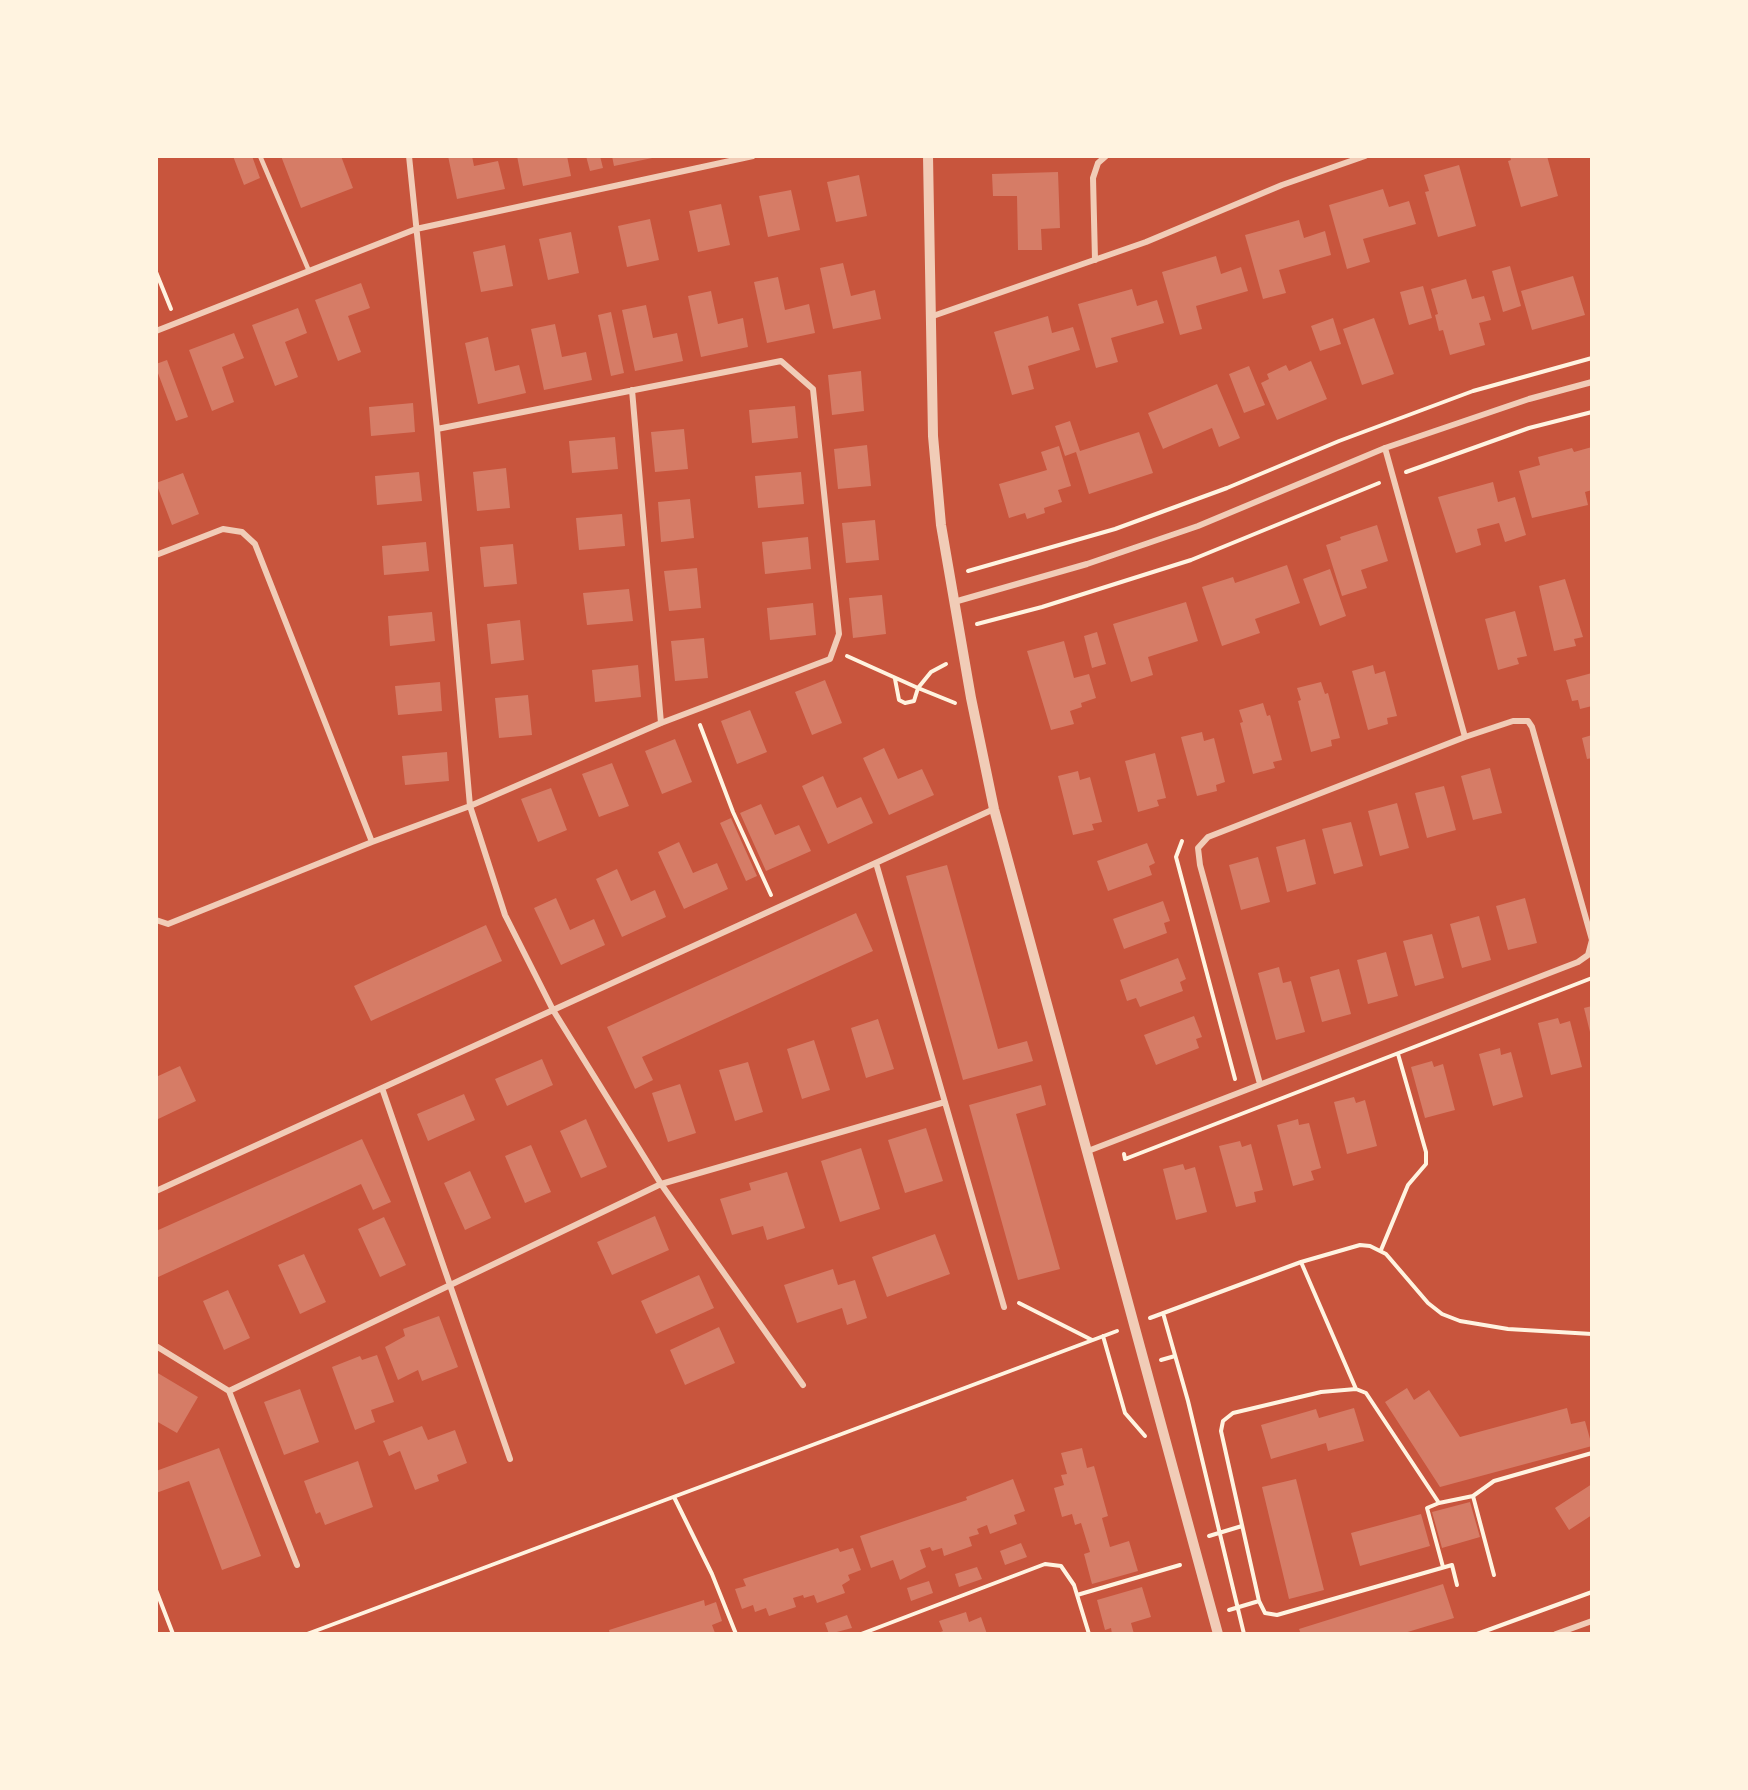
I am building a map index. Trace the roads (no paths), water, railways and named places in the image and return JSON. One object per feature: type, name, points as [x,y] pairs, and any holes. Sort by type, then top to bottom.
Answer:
[{"type":"street","points":[[409,156],[437,429],[470,806],[505,915],[553,1010],[661,1184],[803,1385]]},
{"type":"street","points":[[156,331],[416,229],[753,156]]},
{"type":"street","points":[[928,156],[929,318],[933,436],[949,574],[958,629],[994,809],[1218,1634]]},
{"type":"street","points":[[1095,260],[1093,178],[1098,163],[1107,156]]},
{"type":"street","points":[[929,318],[1146,242],[1282,185],[1365,156]]},
{"type":"street","points":[[156,920],[168,924],[372,842],[470,806],[661,723],[830,660],[839,634],[813,389],[781,360],[437,429]]},
{"type":"street","points":[[954,602],[1087,564],[1198,526],[1385,448],[1530,399],[1592,382]]},
{"type":"street","points":[[632,390],[661,723]]},
{"type":"street","points":[[1385,448],[1465,737]]},
{"type":"street","points":[[156,555],[223,530],[242,532],[255,544],[372,842]]},
{"type":"street","points":[[1088,1151],[1578,962],[1588,955],[1592,940],[1532,727],[1528,721],[1513,721],[1465,737],[1208,837],[1198,848],[1200,864],[1260,1084]]},
{"type":"street","points":[[156,1191],[994,809]]},
{"type":"street","points":[[876,863],[1005,1307]]},
{"type":"street","points":[[382,1088],[510,1459]]},
{"type":"street","points":[[229,1391],[661,1184],[945,1102]]},
{"type":"street","points":[[156,1346],[229,1391],[297,1565]]},
{"type":"street","points":[[1556,1634],[1592,1621]]},
{"type":"lane","points":[[260,156],[309,271]]}]
